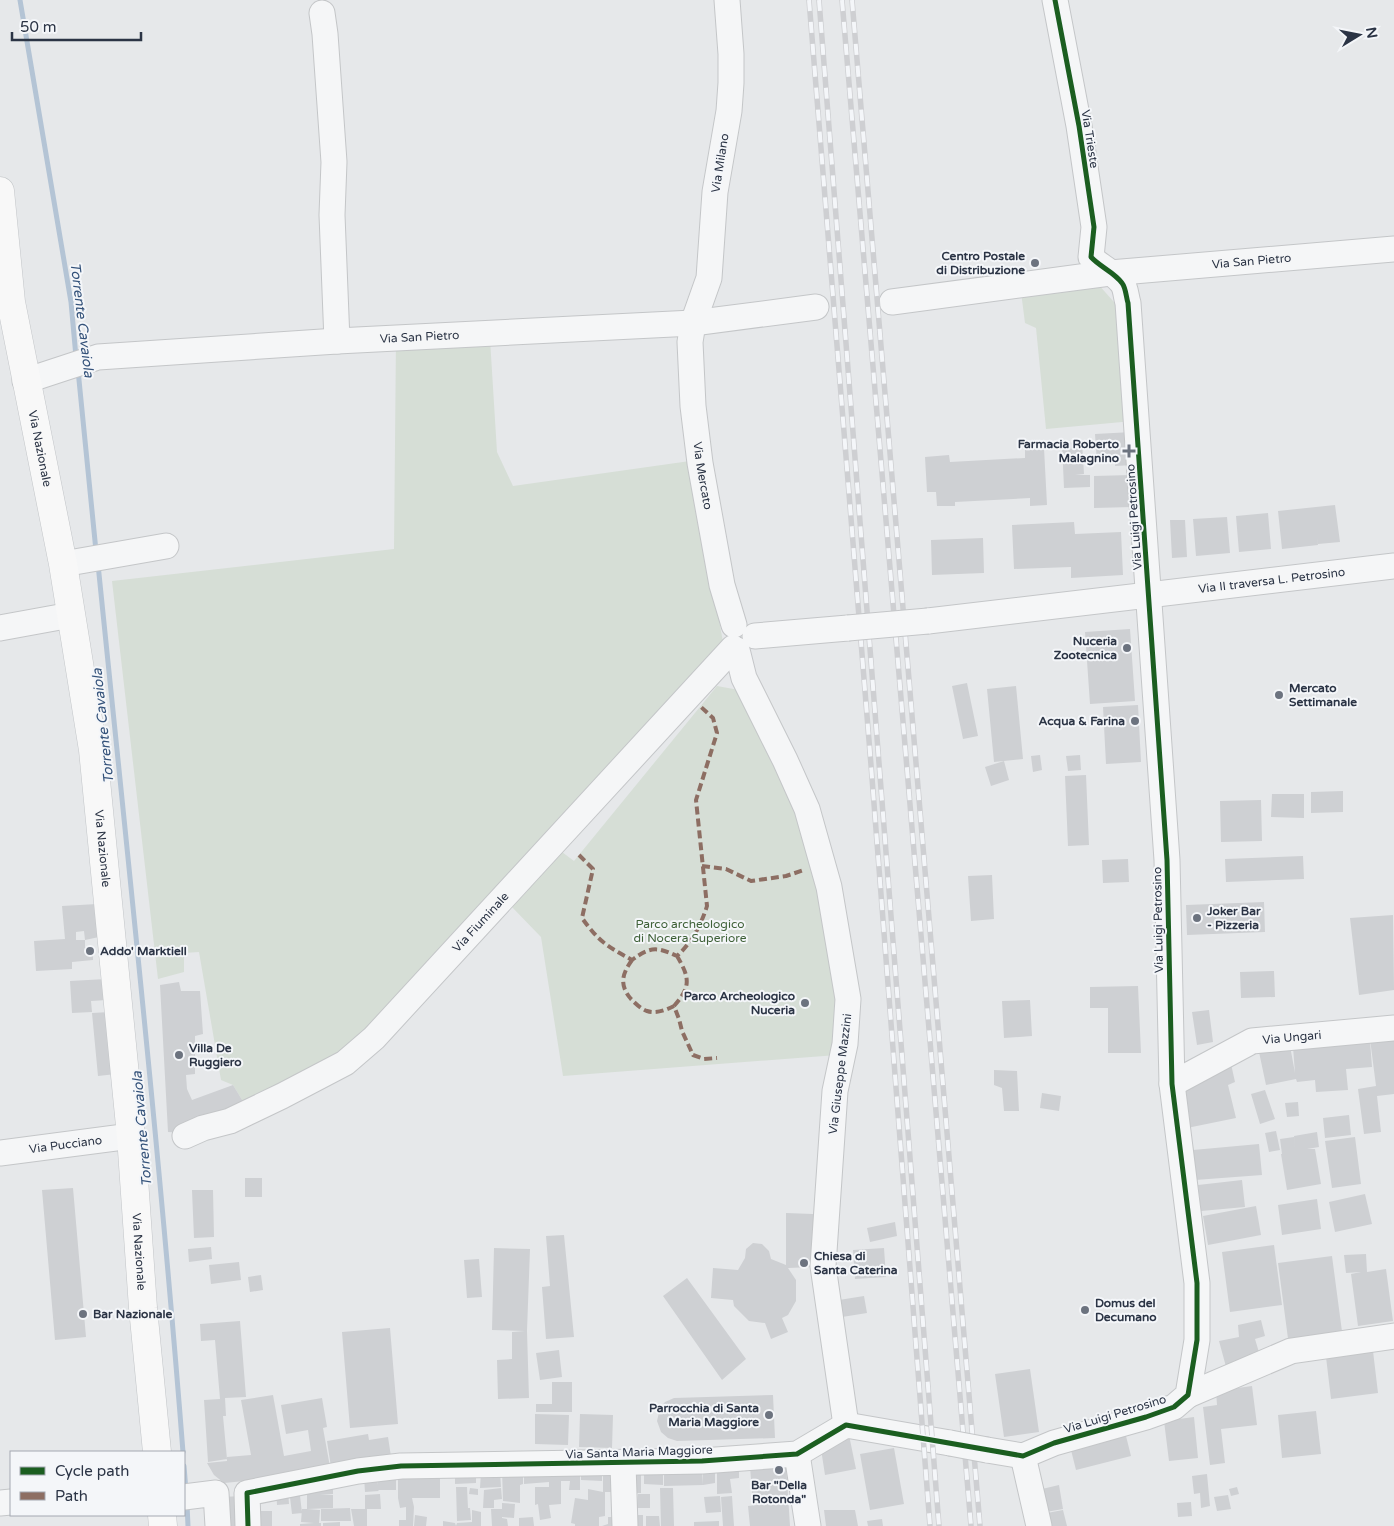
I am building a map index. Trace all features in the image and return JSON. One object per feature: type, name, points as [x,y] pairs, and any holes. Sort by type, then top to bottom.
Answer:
[{"type":"main road","name":"Via Nazionale","points":[[0,191],[11,302],[38,377],[72,562],[71,615],[93,750],[131,1136],[143,1308],[157,1451]]},
{"type":"street","name":"Via Milano","points":[[693,323],[709,278],[715,192],[729,111],[731,54],[727,0]]},
{"type":"street","name":"Via Trieste","points":[[1055,0],[1079,126],[1094,227],[1091,257],[1110,272]]},
{"type":"street","points":[[322,13],[326,34],[334,162],[332,214],[337,341]]},
{"type":"street","name":"Via San Pietro","points":[[892,302],[1110,272],[1394,249]]},
{"type":"street","name":"Via Luigi Petrosino","points":[[1023,1456],[1054,1443],[1174,1407],[1188,1395],[1197,1340],[1197,1283],[1172,1084],[1167,860],[1128,303],[1123,284],[1110,272]]},
{"type":"street","name":"Via San Pietro","points":[[38,377],[98,357],[337,341],[693,323],[816,307]]},
{"type":"street","name":"Via Mercato","points":[[693,323],[690,342],[696,434],[722,585],[740,640]]},
{"type":"street","points":[[72,562],[166,546]]},
{"type":"street","name":"Via II traversa L. Petrosino","points":[[740,640],[1150,596],[1394,566]]},
{"type":"street","points":[[0,628],[71,615]]},
{"type":"street","name":"Via Fiuminale","points":[[185,1136],[203,1128],[230,1121],[282,1096],[345,1062],[374,1038],[740,640]]},
{"type":"street","name":"Via Giuseppe Mazzini","points":[[740,640],[744,678],[807,809],[829,888],[848,999],[845,1044],[835,1091],[823,1266],[846,1425]]},
{"type":"street","name":"Via Ungari","points":[[1172,1084],[1252,1040],[1394,1028]]},
{"type":"street","name":"Via Pucciano","points":[[0,1153],[131,1136]]},
{"type":"street","points":[[1188,1395],[1292,1350],[1394,1336]]},
{"type":"street","points":[[846,1425],[1023,1456],[1040,1526]]},
{"type":"street","name":"Via Santa Maria Maggiore","points":[[248,1526],[247,1493],[358,1471],[401,1466],[622,1464],[702,1461],[797,1454],[846,1425]]},
{"type":"street","points":[[797,1454],[808,1526]]},
{"type":"street","name":"Via Santa Maria Maggiore","points":[[622,1464],[625,1526]]},
{"type":"street","points":[[193,1496],[216,1493],[218,1526]]},
{"type":"green space","points":[[1098,284],[1121,310],[1133,421],[1046,429],[1036,328],[1025,323],[1021,292]]},
{"type":"green space","points":[[396,338],[490,339],[497,452],[513,486],[690,461],[723,642],[362,1041],[247,1108],[233,1085],[221,1080],[199,952],[184,953],[184,972],[158,979],[112,581],[394,549]]},
{"type":"green space","name":"Parco archeologico di Nocera Superiore","points":[[717,686],[739,690],[786,780],[812,858],[838,1006],[837,1055],[563,1076],[541,937],[509,904],[558,849],[574,861]]},
{"type":"building","points":[[1132,432],[1134,465],[1115,466],[1115,462],[1097,463],[1095,434]]},
{"type":"building","points":[[1082,442],[1084,474],[1075,475],[1090,475],[1090,487],[1064,488],[1062,443]]},
{"type":"building","points":[[1044,448],[1047,505],[1030,506],[1030,498],[955,502],[955,506],[937,506],[936,492],[927,492],[925,457],[949,455],[950,462],[1025,458],[1025,449]]},
{"type":"building","points":[[1131,475],[1132,507],[1094,508],[1094,476]]},
{"type":"building","points":[[1335,505],[1340,542],[1318,544],[1317,536],[1318,545],[1282,549],[1278,511]]},
{"type":"building","points":[[1268,513],[1271,549],[1239,552],[1236,516]]},
{"type":"building","points":[[1227,517],[1230,553],[1196,556],[1193,519]]},
{"type":"building","points":[[1170,520],[1185,520],[1187,557],[1172,558]]},
{"type":"building","points":[[1074,522],[1075,534],[1121,532],[1123,575],[1071,578],[1071,567],[1014,569],[1012,525]]},
{"type":"building","points":[[983,538],[984,573],[932,575],[931,540]]},
{"type":"building","points":[[1130,629],[1135,701],[1090,704],[1085,632]]},
{"type":"building","points":[[967,683],[978,736],[963,739],[952,686]]},
{"type":"building","points":[[1016,686],[1023,759],[994,762],[987,689]]},
{"type":"building","points":[[1138,705],[1141,762],[1106,764],[1103,707]]},
{"type":"building","points":[[1040,755],[1042,770],[1033,772],[1031,756]]},
{"type":"building","points":[[1080,755],[1081,770],[1068,771],[1066,756]]},
{"type":"building","points":[[1004,761],[1009,780],[991,786],[985,767]]},
{"type":"building","points":[[1086,775],[1089,845],[1068,846],[1065,776]]},
{"type":"building","points":[[1343,791],[1343,812],[1311,813],[1311,792]]},
{"type":"building","points":[[1272,794],[1304,794],[1304,818],[1271,817]]},
{"type":"building","points":[[1261,800],[1262,841],[1221,842],[1220,801]]},
{"type":"building","points":[[1303,856],[1304,879],[1226,882],[1225,859]]},
{"type":"building","points":[[1128,859],[1129,882],[1103,883],[1102,860]]},
{"type":"building","points":[[992,875],[994,919],[971,921],[968,876]]},
{"type":"building","points":[[1264,902],[1265,932],[1187,935],[1186,905]]},
{"type":"building","points":[[97,904],[99,937],[85,940],[85,947],[93,947],[93,960],[72,962],[72,969],[36,971],[34,941],[65,939],[62,906]],"holes":[[[84,931],[85,940],[76,940],[76,932]]]},
{"type":"building","points":[[1393,915],[1394,990],[1359,995],[1350,918]]},
{"type":"building","points":[[1274,971],[1275,997],[1241,998],[1240,972]]},
{"type":"building","points":[[106,979],[107,1000],[91,1001],[92,1012],[72,1013],[70,981]]},
{"type":"building","name":"Villa De Ruggiero","points":[[179,982],[181,991],[200,991],[203,1034],[195,1036],[195,1074],[186,1075],[187,1089],[192,1100],[233,1085],[247,1108],[183,1133],[168,1132],[160,985]]},
{"type":"building","points":[[1138,986],[1141,1053],[1108,1053],[1108,1008],[1090,1008],[1090,987]]},
{"type":"building","points":[[1030,1000],[1032,1036],[1004,1038],[1002,1001]]},
{"type":"building","points":[[1209,1010],[1213,1042],[1197,1045],[1192,1012]]},
{"type":"building","points":[[110,1012],[116,1074],[98,1076],[92,1013]]},
{"type":"building","points":[[1394,1036],[1394,1094],[1377,1096],[1381,1132],[1364,1134],[1358,1089],[1376,1086],[1370,1039]]},
{"type":"building","points":[[1370,1041],[1372,1067],[1346,1069],[1348,1090],[1316,1092],[1315,1080],[1297,1082],[1296,1079],[1266,1085],[1259,1052],[1290,1046],[1295,1073],[1293,1047]]},
{"type":"building","points":[[1231,1064],[1235,1082],[1228,1085],[1236,1118],[1187,1128],[1182,1090]]},
{"type":"building","points":[[994,1070],[1017,1071],[1019,1111],[1004,1111],[1002,1088],[994,1085]]},
{"type":"building","points":[[1265,1090],[1275,1119],[1260,1124],[1251,1094]]},
{"type":"building","points":[[1042,1093],[1061,1096],[1059,1111],[1040,1108]]},
{"type":"building","points":[[1298,1102],[1299,1116],[1287,1117],[1285,1103]]},
{"type":"building","points":[[1349,1115],[1351,1135],[1325,1138],[1323,1118]]},
{"type":"building","points":[[1276,1131],[1280,1150],[1269,1152],[1265,1133]]},
{"type":"building","points":[[1317,1132],[1319,1147],[1307,1149],[1315,1149],[1321,1184],[1287,1190],[1280,1139],[1294,1137],[1295,1151],[1294,1136]]},
{"type":"building","points":[[1355,1137],[1361,1184],[1332,1188],[1325,1141]]},
{"type":"building","points":[[1259,1144],[1262,1175],[1195,1180],[1193,1150]]},
{"type":"building","points":[[245,1178],[262,1178],[262,1197],[245,1197]]},
{"type":"building","points":[[1242,1180],[1245,1207],[1201,1211],[1198,1185]]},
{"type":"building","points":[[73,1188],[86,1337],[55,1340],[42,1190]]},
{"type":"building","points":[[192,1190],[213,1190],[214,1237],[194,1238]]},
{"type":"building","points":[[1365,1194],[1372,1224],[1335,1232],[1329,1202]]},
{"type":"building","points":[[1317,1199],[1321,1229],[1282,1235],[1278,1205]]},
{"type":"building","points":[[1256,1206],[1261,1235],[1208,1245],[1203,1216]]},
{"type":"building","points":[[786,1213],[813,1214],[813,1267],[788,1268],[796,1280],[796,1301],[788,1315],[782,1318],[788,1332],[771,1339],[765,1323],[749,1321],[734,1306],[733,1300],[711,1298],[713,1268],[738,1270],[745,1258],[746,1249],[753,1243],[762,1244],[769,1251],[771,1259],[786,1265]]},
{"type":"building","points":[[895,1222],[897,1236],[870,1242],[867,1228]]},
{"type":"building","points":[[564,1235],[574,1337],[546,1339],[542,1287],[550,1286],[546,1236]]},
{"type":"building","points":[[1274,1245],[1282,1305],[1230,1312],[1222,1252]]},
{"type":"building","points":[[211,1247],[212,1259],[189,1262],[188,1249]]},
{"type":"building","points":[[494,1248],[530,1249],[527,1331],[529,1398],[498,1399],[497,1360],[512,1359],[512,1332],[525,1331],[492,1330]]},
{"type":"building","points":[[884,1248],[886,1277],[855,1279],[853,1250]]},
{"type":"building","points":[[1366,1254],[1367,1272],[1386,1269],[1393,1321],[1358,1326],[1351,1274],[1361,1272],[1346,1273],[1344,1255]]},
{"type":"building","points":[[1332,1256],[1343,1339],[1289,1346],[1278,1263]]},
{"type":"building","points":[[479,1259],[482,1297],[467,1298],[464,1260]]},
{"type":"building","points":[[239,1262],[241,1280],[211,1284],[209,1265]]},
{"type":"building","points":[[261,1275],[263,1290],[250,1292],[248,1277]]},
{"type":"building","points":[[687,1278],[746,1359],[722,1380],[663,1296]]},
{"type":"building","points":[[864,1296],[867,1313],[842,1317],[839,1300]]},
{"type":"building","points":[[1261,1320],[1265,1336],[1255,1339],[1261,1359],[1228,1374],[1219,1341],[1239,1337],[1238,1325]]},
{"type":"building","points":[[240,1321],[246,1397],[225,1398],[226,1416],[223,1416],[227,1459],[208,1462],[204,1400],[220,1399],[215,1340],[201,1341],[200,1324]]},
{"type":"building","points":[[390,1328],[398,1424],[350,1428],[342,1332]]},
{"type":"building","points":[[559,1350],[562,1377],[540,1380],[536,1353]]},
{"type":"building","points":[[1373,1351],[1378,1393],[1331,1399],[1326,1357]]},
{"type":"building","points":[[1030,1369],[1039,1432],[1004,1437],[995,1374]]},
{"type":"building","points":[[552,1382],[572,1382],[572,1412],[536,1412],[536,1404],[552,1404]]},
{"type":"building","points":[[1252,1386],[1257,1425],[1221,1429],[1225,1463],[1210,1465],[1203,1407],[1217,1405],[1216,1391]]},
{"type":"building","points":[[273,1395],[284,1456],[311,1451],[308,1430],[286,1434],[281,1405],[322,1398],[327,1427],[323,1428],[330,1467],[255,1480],[224,1483],[214,1475],[207,1463],[227,1461],[227,1457],[251,1455],[241,1400]]},
{"type":"building","points":[[773,1395],[775,1438],[677,1441],[668,1438],[661,1432],[657,1421],[660,1408],[665,1402],[674,1398]]},
{"type":"building","points":[[1316,1411],[1321,1454],[1282,1458],[1278,1415]]},
{"type":"building","points":[[535,1414],[569,1415],[568,1445],[535,1444]]},
{"type":"building","points":[[580,1414],[613,1415],[612,1448],[579,1447]]},
{"type":"building","points":[[1194,1417],[1198,1458],[1169,1461],[1164,1421]]},
{"type":"building","points":[[1124,1428],[1131,1456],[1076,1470],[1069,1442]]},
{"type":"building","points":[[368,1434],[369,1440],[388,1437],[392,1463],[331,1467],[327,1441]]},
{"type":"building","points":[[849,1435],[856,1469],[825,1475],[821,1449]]},
{"type":"building","points":[[894,1448],[904,1504],[870,1510],[860,1454]]},
{"type":"building","points":[[641,1465],[641,1493],[635,1493],[625,1466]]},
{"type":"building","points":[[786,1465],[790,1526],[750,1526],[748,1506],[777,1503],[753,1504],[750,1467]]},
{"type":"building","points":[[581,1466],[602,1466],[602,1481],[581,1480]]},
{"type":"building","points":[[603,1467],[620,1467],[620,1492],[605,1492],[605,1516],[599,1517],[599,1526],[575,1526],[575,1524],[571,1523],[575,1498],[588,1500],[588,1489],[603,1492]]},
{"type":"building","points":[[548,1468],[580,1468],[580,1490],[569,1490],[570,1481],[561,1481],[561,1504],[549,1505],[551,1518],[540,1520],[538,1504],[535,1505],[535,1487],[549,1487],[549,1482],[524,1484],[524,1471]]},
{"type":"building","points":[[739,1468],[739,1478],[730,1479],[732,1493],[717,1494],[717,1469]]},
{"type":"building","points":[[644,1469],[663,1470],[663,1485],[644,1484]]},
{"type":"building","points":[[702,1469],[703,1485],[664,1486],[664,1471]]},
{"type":"building","points":[[715,1469],[715,1483],[703,1485],[703,1470]]},
{"type":"building","points":[[502,1470],[523,1470],[523,1484],[520,1485],[520,1503],[503,1501]]},
{"type":"building","points":[[398,1471],[440,1471],[440,1498],[412,1498],[414,1507],[413,1526],[399,1526],[399,1520],[406,1520],[406,1507],[400,1508]]},
{"type":"building","points":[[500,1471],[501,1487],[480,1488],[481,1472]]},
{"type":"building","points":[[476,1472],[476,1483],[455,1484],[455,1473]]},
{"type":"building","points":[[1207,1474],[1210,1506],[1201,1508],[1200,1493],[1194,1494],[1192,1476]]},
{"type":"building","points":[[378,1475],[396,1475],[396,1490],[365,1492],[364,1477],[377,1476],[378,1485]]},
{"type":"building","points":[[333,1480],[333,1494],[320,1494],[333,1495],[333,1508],[307,1509],[307,1482]]},
{"type":"building","points":[[1059,1485],[1063,1509],[1046,1512],[1042,1489]]},
{"type":"building","points":[[299,1487],[302,1513],[292,1514],[289,1489]]},
{"type":"building","points":[[456,1487],[467,1487],[468,1508],[470,1508],[471,1520],[457,1521]]},
{"type":"building","points":[[1237,1487],[1239,1494],[1231,1496],[1229,1489]]},
{"type":"building","points":[[470,1488],[478,1489],[478,1495],[469,1494]]},
{"type":"building","points":[[501,1488],[502,1499],[494,1500],[494,1508],[483,1508],[484,1490]]},
{"type":"building","points":[[660,1488],[673,1488],[674,1526],[661,1526]]},
{"type":"building","points":[[276,1490],[288,1490],[289,1504],[277,1505]]},
{"type":"building","points":[[380,1494],[381,1509],[367,1509],[367,1526],[354,1526],[351,1509],[365,1509],[365,1495]]},
{"type":"building","points":[[638,1494],[650,1494],[650,1508],[637,1508]]},
{"type":"building","points":[[1228,1495],[1231,1509],[1217,1511],[1214,1497]]},
{"type":"building","points":[[242,1496],[244,1526],[224,1526],[222,1497]]},
{"type":"building","points":[[720,1496],[721,1512],[706,1513],[704,1497]]},
{"type":"building","points":[[732,1496],[734,1526],[723,1526],[721,1497]]},
{"type":"building","points":[[1191,1502],[1192,1516],[1178,1517],[1177,1503]]},
{"type":"building","points":[[502,1503],[515,1504],[514,1518],[502,1517],[507,1519],[508,1526],[492,1526],[491,1509],[502,1509]]},
{"type":"building","points":[[350,1508],[351,1521],[321,1521],[321,1509]]},
{"type":"building","points":[[302,1509],[320,1510],[319,1523],[321,1523],[321,1526],[300,1526],[300,1524],[314,1523],[301,1522]]},
{"type":"building","points":[[472,1510],[481,1512],[481,1526],[456,1526],[457,1523],[472,1522]]},
{"type":"building","points":[[824,1510],[855,1510],[858,1526],[826,1526]]},
{"type":"building","points":[[1063,1510],[1067,1526],[1049,1526],[1047,1513]]},
{"type":"building","points":[[252,1511],[272,1511],[272,1526],[252,1526]]},
{"type":"building","points":[[415,1515],[427,1517],[426,1526],[414,1526]]},
{"type":"building","points":[[628,1515],[643,1515],[643,1526],[628,1526]]},
{"type":"building","points":[[646,1516],[659,1516],[660,1526],[646,1526]]},
{"type":"building","points":[[533,1517],[534,1526],[519,1526],[519,1518]]},
{"type":"building","points":[[608,1517],[622,1517],[622,1526],[602,1526],[608,1524]]},
{"type":"building","points":[[882,1519],[883,1526],[868,1526],[867,1521]]},
{"type":"building","points":[[443,1521],[455,1523],[456,1526],[443,1526]]},
{"type":"building","points":[[719,1521],[719,1526],[694,1526],[694,1522]]},
{"type":"building","points":[[340,1522],[340,1526],[323,1526],[323,1523]]},
{"type":"waterway","name":"Torrente Cavaiola","points":[[20,0],[71,302],[76,357]]},
{"type":"waterway","name":"Torrente Cavaiola","points":[[78,370],[96,551]]},
{"type":"waterway","name":"Torrente Cavaiola","points":[[98,564],[154,1119],[183,1451]]},
{"type":"waterway","name":"Torrente Cavaiola","points":[[185,1478],[186,1491]]},
{"type":"waterway","name":"Torrente Cavaiola","points":[[187,1504],[188,1526]]},
{"type":"railway","points":[[809,0],[930,1526]]},
{"type":"railway","points":[[819,0],[939,1526]]},
{"type":"railway","points":[[842,0],[971,1526]]},
{"type":"railway","points":[[852,0],[980,1526]]},
{"type":"marked path","points":[[579,855],[593,869],[582,918],[593,933],[610,947],[632,960],[644,952],[654,949],[677,956],[682,951],[695,933],[707,906],[696,800],[717,733],[713,718],[701,707]]},
{"type":"marked path","points":[[702,866],[726,869],[751,881],[786,876],[804,870]]},
{"type":"marked path","points":[[674,1006],[686,988],[687,982],[684,970],[677,956]]},
{"type":"marked path","points":[[632,960],[623,980],[627,994],[631,999],[638,1006],[650,1012],[661,1011],[674,1006],[682,1031],[693,1055],[704,1059],[717,1058]]},
{"type":"cycle path","points":[[248,1526],[247,1493],[358,1471],[401,1466],[702,1461],[797,1454],[846,1425],[1023,1456],[1054,1443],[1146,1417],[1174,1407],[1188,1395],[1197,1340],[1197,1283],[1172,1084],[1167,860],[1128,303],[1122,283],[1091,257],[1094,227],[1079,126],[1055,0]]},
{"type":"place","name":"Centro Postale di Distribuzione","points":[[1035,263]]},
{"type":"place","name":"Farmacia Roberto Malagnino","points":[[1129,451]]},
{"type":"place","name":"Nuceria Zootecnica","points":[[1127,648]]},
{"type":"place","name":"Mercato Settimanale","points":[[1279,695]]},
{"type":"place","name":"Acqua & Farina","points":[[1135,721]]},
{"type":"place","name":"Joker Bar - Pizzeria","points":[[1197,918]]},
{"type":"place","name":"Addo' Marktiell","points":[[90,951]]},
{"type":"place","name":"Parco Archeologico Nuceria","points":[[805,1003]]},
{"type":"place","name":"Villa De Ruggiero","points":[[179,1055]]},
{"type":"place","name":"Chiesa di Santa Caterina","points":[[804,1263]]},
{"type":"place","name":"Domus del Decumano","points":[[1085,1310]]},
{"type":"place","name":"Bar Nazionale","points":[[83,1314]]},
{"type":"place","name":"Parrocchia di Santa Maria Maggiore","points":[[769,1415]]},
{"type":"place","name":"Bar \"Della Rotonda\"","points":[[779,1470]]}]
